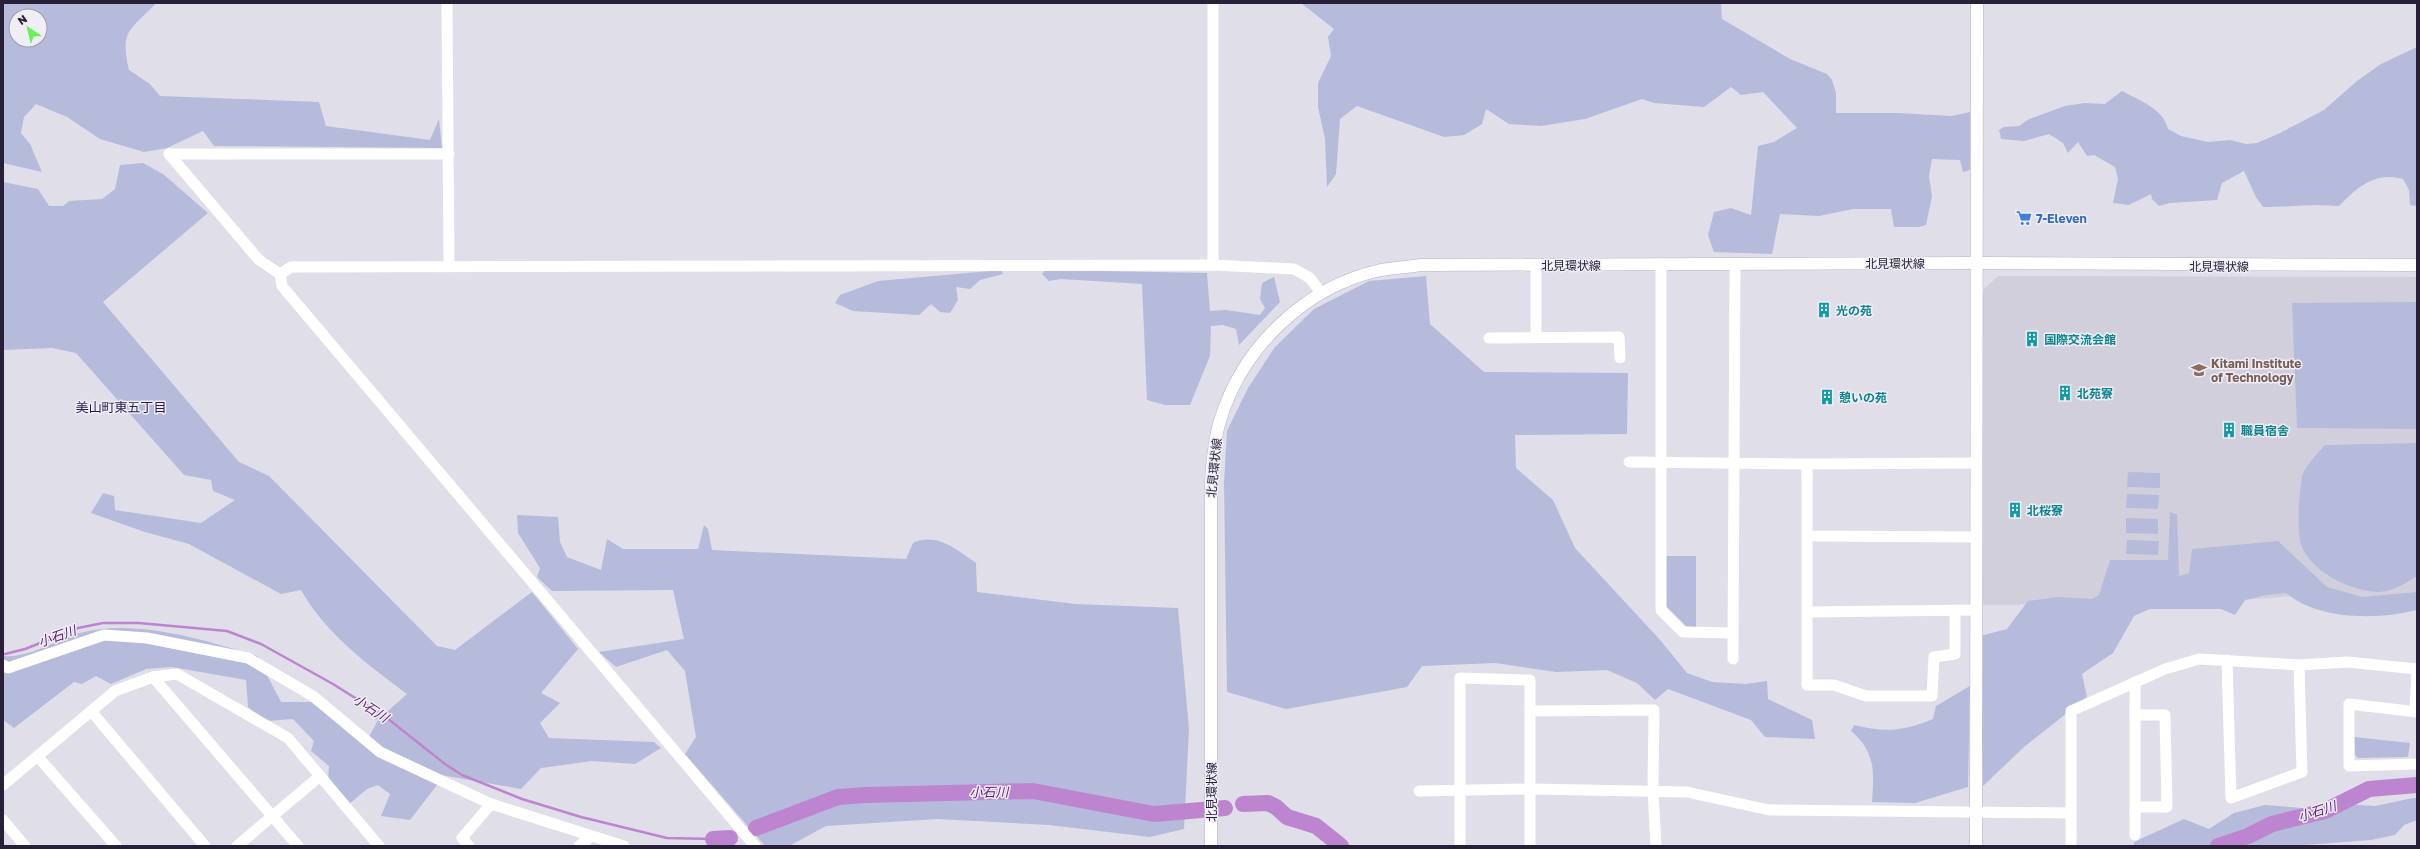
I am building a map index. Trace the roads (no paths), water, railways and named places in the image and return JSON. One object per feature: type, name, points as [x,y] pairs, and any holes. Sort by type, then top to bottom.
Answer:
[{"type":"main road","points":[[1976,846],[1977,3]]},
{"type":"main road","name":"北見環状線","points":[[1211,846],[1211,484],[1213,452],[1221,420],[1236,384],[1254,353],[1286,319],[1321,294],[1346,282],[1381,271],[1421,265],[1977,263],[2417,266]]},
{"type":"street","points":[[447,3],[449,265]]},
{"type":"street","points":[[1213,3],[1213,265]]},
{"type":"street","points":[[449,154],[169,154],[259,260],[280,274],[282,286],[755,846]]},
{"type":"street","points":[[1661,264],[1661,610],[1683,632],[1733,633]]},
{"type":"street","points":[[1734,659],[1735,264]]},
{"type":"street","points":[[280,274],[291,266],[1213,265],[1294,269],[1310,278],[1321,294]]},
{"type":"street","points":[[1536,265],[1536,337]]},
{"type":"street","points":[[1489,338],[1619,337],[1620,358]]},
{"type":"street","points":[[1629,462],[1735,464],[1976,463]]},
{"type":"street","points":[[1806,464],[1807,685],[1834,685],[1866,696],[1932,696],[1934,657],[1955,654],[1955,612]]},
{"type":"street","points":[[1807,536],[1976,537]]},
{"type":"street","points":[[1807,612],[1955,612],[1976,610]]},
{"type":"street","points":[[3,665],[8,668],[22,664],[104,635],[147,638],[248,658],[313,696],[380,752],[491,804],[590,837],[624,846]]},
{"type":"street","points":[[2070,846],[2072,711],[2165,669],[2199,659],[2299,665],[2347,662],[2416,674],[2416,712],[2348,704],[2349,766],[2417,764]]},
{"type":"street","points":[[2227,660],[2232,798],[2302,772],[2299,665]]},
{"type":"street","points":[[3,786],[115,691],[153,677],[177,674],[288,738],[379,846]]},
{"type":"street","points":[[153,677],[298,846]]},
{"type":"street","points":[[1460,846],[1460,678],[1530,680],[1530,846]]},
{"type":"street","points":[[2135,682],[2135,835]]},
{"type":"street","points":[[1530,711],[1654,710],[1653,791],[1656,846]]},
{"type":"street","points":[[91,711],[205,846]]},
{"type":"street","points":[[2135,715],[2165,715],[2167,807],[2135,807]]},
{"type":"street","points":[[38,757],[116,846]]},
{"type":"street","points":[[237,846],[320,776]]},
{"type":"street","points":[[1419,791],[1531,789],[1687,792],[1769,810],[2070,813]]},
{"type":"street","points":[[469,846],[462,838],[491,804]]},
{"type":"street","points":[[3,820],[25,846]]},
{"type":"street","points":[[579,846],[590,837]]},
{"type":"waterway","name":"小石川","points":[[5,654],[25,649],[78,628],[103,623],[139,623],[227,631],[261,644],[333,684],[387,718],[445,764],[462,775],[522,799],[581,817],[667,838],[713,839]]},
{"type":"waterway","name":"小石川","points":[[2218,846],[2248,836],[2272,824],[2325,811],[2369,789],[2417,785]]},
{"type":"waterway","name":"小石川","points":[[756,828],[838,797],[865,795],[1033,791],[1154,814],[1225,808]]},
{"type":"waterway","name":"小石川","points":[[1243,804],[1268,803],[1276,807],[1287,817],[1316,826],[1341,846]]},
{"type":"waterway","name":"小石川","points":[[713,839],[730,838]]},
{"type":"place","name":"7-Eleven","points":[[2024,218]]},
{"type":"place","name":"光の苑","points":[[1824,310]]},
{"type":"place","name":"国際交流会館","points":[[2032,339]]},
{"type":"place","name":"Kitami Institute of Technology","points":[[2199,370]]},
{"type":"place","name":"北苑寮","points":[[2065,393]]},
{"type":"place","name":"憩いの苑","points":[[1827,397]]},
{"type":"place","name":"職員宿舎","points":[[2229,430]]},
{"type":"place","name":"北桜寮","points":[[2015,510]]},
{"type":"district","name":"美山町東五丁目","points":[[121,407]]}]
